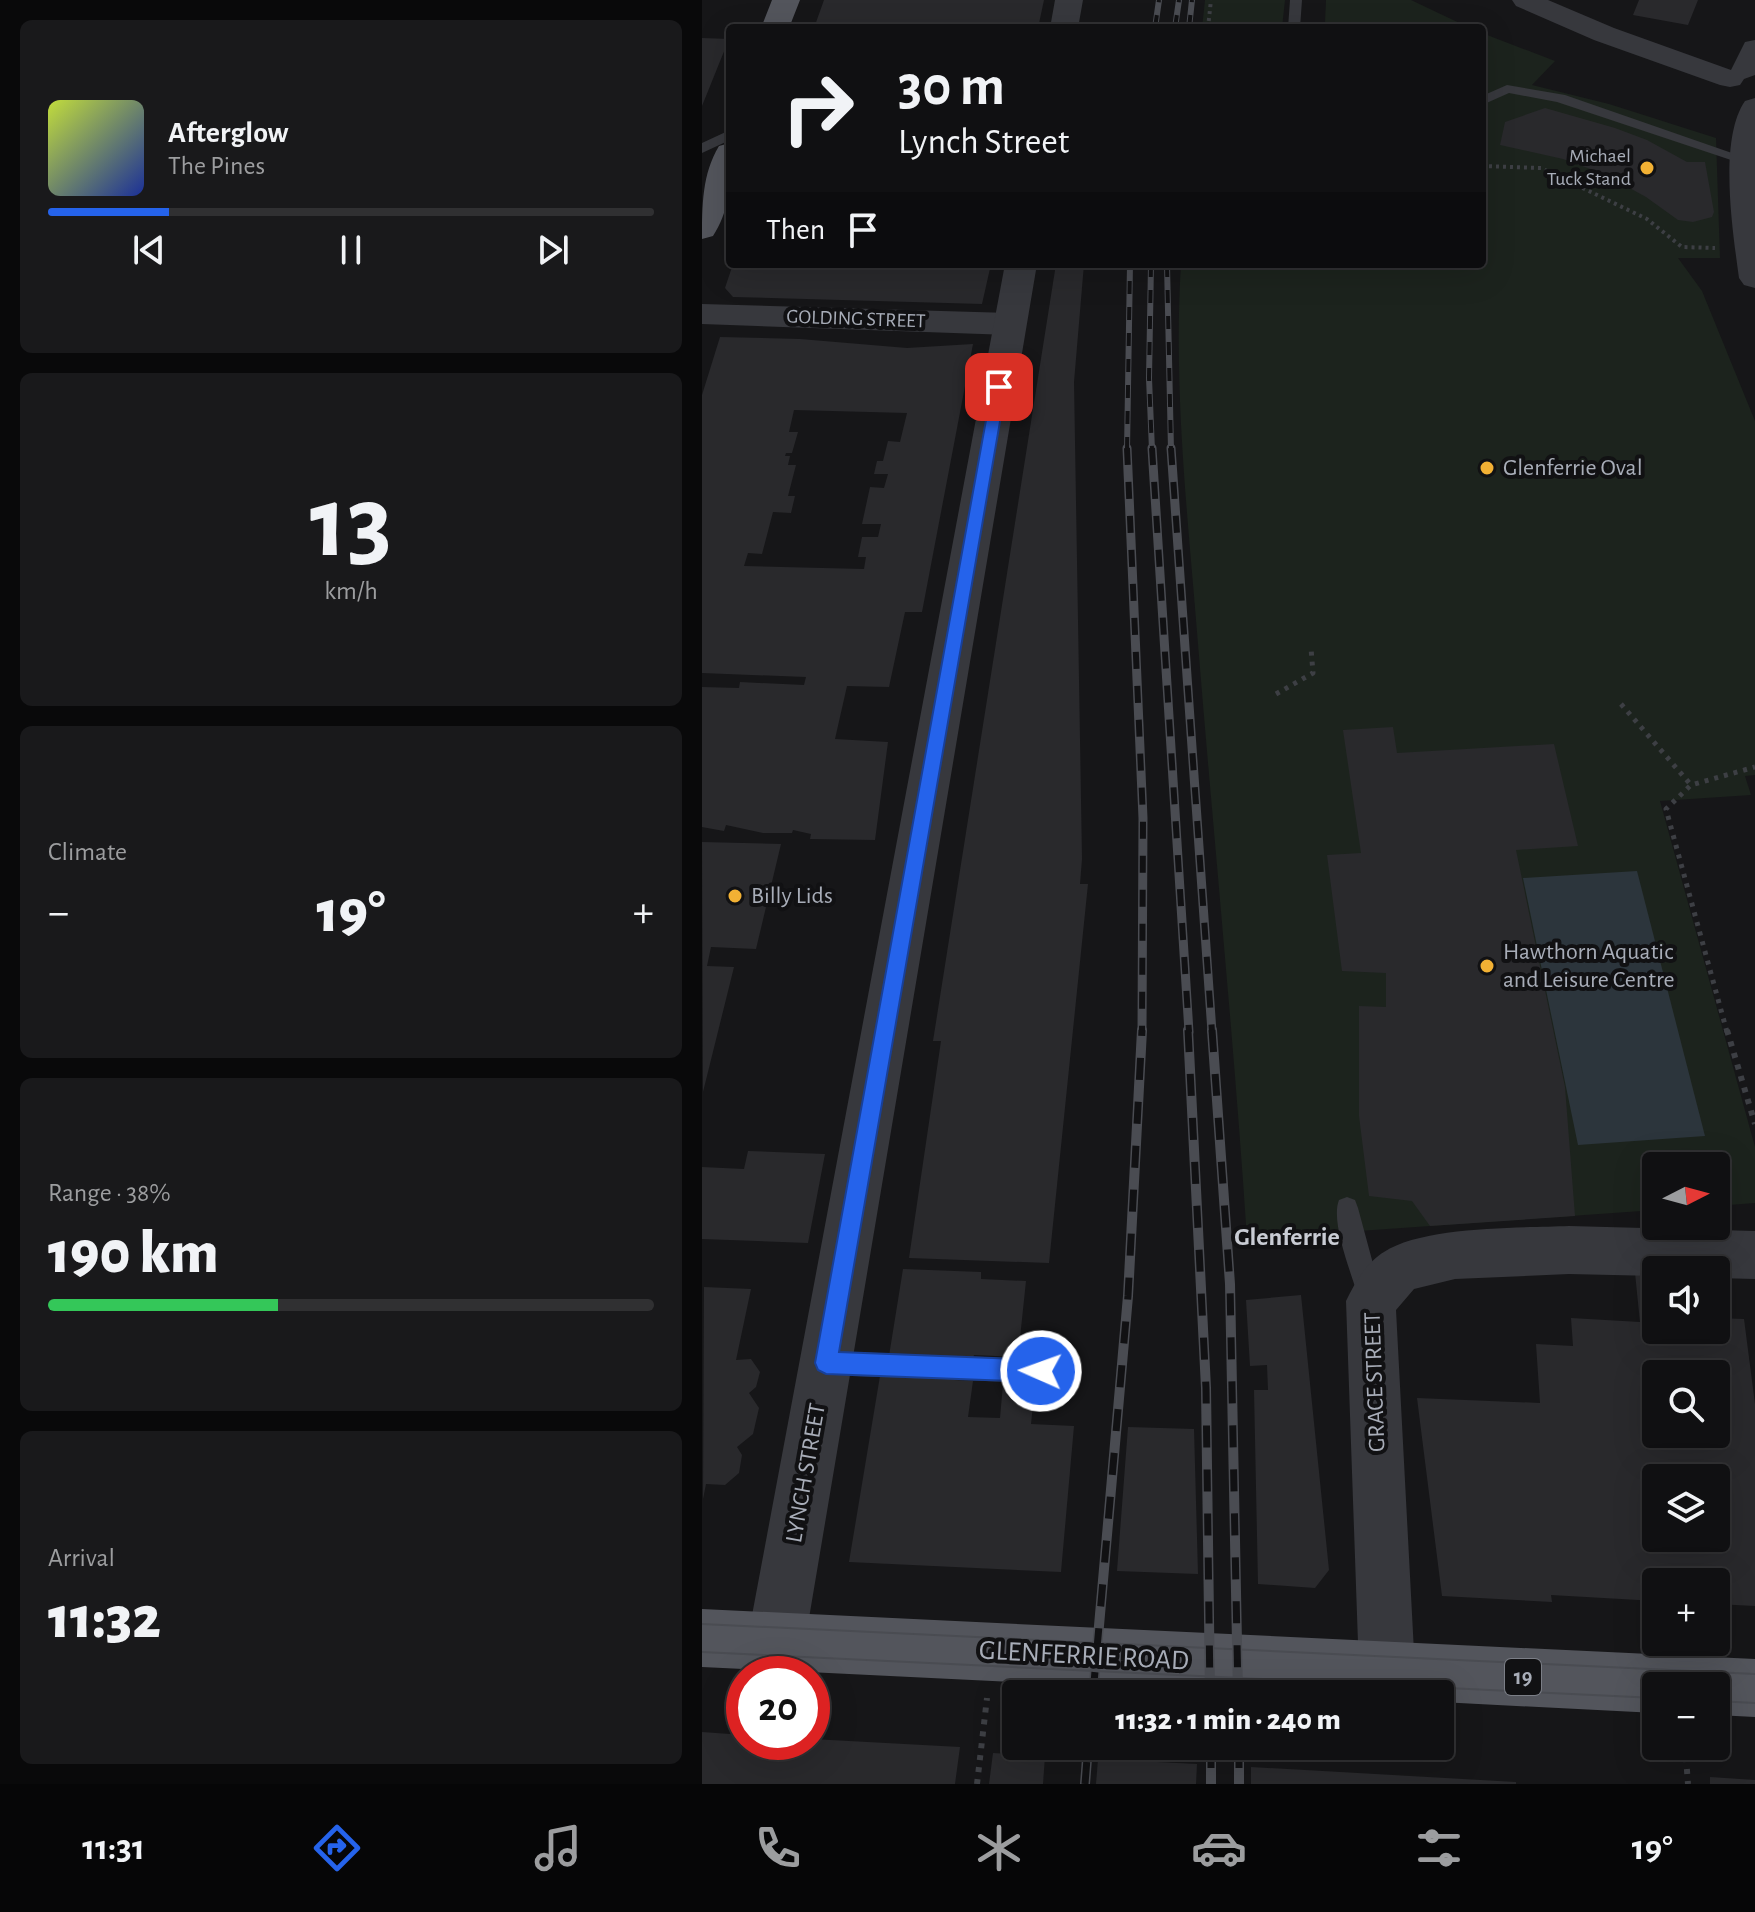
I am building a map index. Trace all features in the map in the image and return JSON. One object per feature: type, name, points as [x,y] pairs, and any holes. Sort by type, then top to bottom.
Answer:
[{"type":"main road","points":[[777,24],[786,0]]},
{"type":"main road","points":[[702,229],[710,188],[726,159]]},
{"type":"main road","name":"GLENFERRIE ROAD","points":[[702,1638],[1642,1683]]},
{"type":"main road","points":[[1730,1687],[1755,1688]]},
{"type":"street","points":[[1065,24],[1069,0]]},
{"type":"street","points":[[1538,3],[1604,34],[1690,62],[1747,97],[1748,264]]},
{"type":"street","name":"LYNCH STREET","points":[[776,1642],[1020,268]]},
{"type":"street","name":"GOLDING STREET","points":[[702,314],[1010,324]]},
{"type":"street","name":"GRACE STREET","points":[[1387,1671],[1371,1301],[1400,1269],[1455,1255],[1569,1250],[1755,1255]]},
{"type":"lane","points":[[1294,24],[1296,0]]},
{"type":"lane","points":[[1486,94],[1507,89],[1560,98],[1747,97]]},
{"type":"lane","points":[[702,149],[726,136]]},
{"type":"lane","points":[[1347,1208],[1371,1301]]},
{"type":"lane","points":[[826,1363],[1041,1371]]},
{"type":"path","points":[[1208,24],[1211,0]]},
{"type":"path","points":[[1486,166],[1541,168],[1647,219],[1682,247],[1748,264]]},
{"type":"path","points":[[1276,694],[1313,673],[1311,648]]},
{"type":"path","points":[[1621,704],[1691,785]]},
{"type":"path","points":[[1755,767],[1691,785],[1666,809],[1705,961],[1755,1124]]},
{"type":"path","points":[[977,1784],[992,1652]]},
{"type":"path","points":[[1686,1760],[1688,1784]]},
{"type":"shaded area","points":[[1205,0],[1285,0],[1282,24],[1202,24]]},
{"type":"shaded area","points":[[1326,0],[1411,0],[1462,24],[1307,24],[1325,23]]},
{"type":"shaded area","points":[[1486,35],[1555,61],[1532,85],[1609,104],[1716,138],[1720,258],[1678,258],[1702,291],[1755,421],[1755,775],[1745,776],[1751,795],[1660,801],[1755,1147],[1755,1203],[1730,1205],[1730,1152],[1642,1152],[1642,1211],[1247,1239],[1183,454],[1179,359],[1181,268],[1486,268]]},
{"type":"shaded area","points":[[1637,871],[1705,1136],[1578,1145],[1523,878]]},
{"type":"building","points":[[824,0],[1044,0],[1039,24],[815,24]]},
{"type":"building","points":[[1639,0],[1698,0],[1688,25],[1633,15]]},
{"type":"building","points":[[702,38],[726,39],[726,46],[702,106]]},
{"type":"building","name":"Michael Tuck Stand","points":[[1545,108],[1647,140],[1687,162],[1705,162],[1714,212],[1712,217],[1693,222],[1678,220],[1646,197],[1604,174],[1563,159],[1500,145],[1505,122]]},
{"type":"building","points":[[732,268],[990,268],[982,304],[733,297],[725,288]]},
{"type":"building","points":[[1055,268],[1084,268],[1074,382],[1080,884],[1088,884],[1049,1263],[909,1258],[941,1041],[933,1041]]},
{"type":"building","points":[[720,337],[800,339],[907,348],[973,344],[922,612],[905,612],[889,687],[847,686],[835,739],[888,742],[875,840],[810,839],[811,834],[793,830],[792,833],[763,833],[726,825],[724,831],[702,827],[702,687],[739,688],[740,682],[804,685],[806,677],[702,673],[702,395]],"holes":[[[794,410],[907,413],[900,442],[888,441],[883,461],[877,461],[874,474],[888,474],[884,488],[870,487],[862,524],[881,524],[878,537],[862,537],[858,557],[866,557],[864,569],[744,566],[748,553],[762,554],[773,512],[791,513],[795,496],[788,496],[796,465],[788,465],[790,456],[785,456],[792,453],[798,432],[789,432]]]},
{"type":"building","points":[[1393,727],[1397,753],[1554,744],[1578,846],[1516,850],[1565,1087],[1575,1216],[1430,1226],[1412,1201],[1369,1196],[1359,1116],[1359,1006],[1386,1007],[1386,973],[1342,971],[1327,855],[1361,853],[1343,730]]},
{"type":"building","name":"Billy Lids","points":[[702,842],[781,844],[756,949],[711,947],[707,966],[734,967],[703,1092]]},
{"type":"building","points":[[748,1151],[825,1154],[808,1243],[702,1239],[702,1167],[744,1169]]},
{"type":"building","points":[[903,1269],[981,1272],[981,1279],[1026,1281],[1018,1357],[889,1356]]},
{"type":"building","points":[[1635,1273],[1642,1273],[1642,1344],[1730,1344],[1730,1318],[1744,1319],[1755,1404],[1755,1606],[1730,1605],[1730,1568],[1642,1568],[1642,1600],[1551,1595],[1552,1602],[1442,1596],[1417,1398],[1540,1403],[1536,1344],[1573,1346],[1571,1318],[1640,1322]]},
{"type":"building","points":[[704,1287],[751,1289],[736,1360],[751,1359],[760,1372],[756,1387],[749,1393],[759,1408],[753,1434],[737,1447],[742,1455],[739,1473],[725,1485],[706,1484],[703,1499]]},
{"type":"building","points":[[1301,1295],[1329,1570],[1315,1588],[1258,1584],[1254,1390],[1268,1390],[1267,1365],[1250,1366],[1246,1300]]},
{"type":"building","points":[[880,1376],[973,1381],[968,1417],[1000,1418],[1003,1384],[1035,1386],[1031,1424],[1074,1426],[1061,1572],[849,1562]]},
{"type":"building","points":[[1128,1427],[1194,1429],[1198,1574],[1117,1571]]},
{"type":"building","points":[[702,1732],[726,1734],[726,1760],[830,1760],[830,1740],[960,1747],[955,1784],[702,1784]]},
{"type":"building","points":[[993,1753],[1002,1754],[1002,1760],[1045,1760],[1043,1784],[989,1784]]},
{"type":"building","points":[[1098,1760],[1197,1764],[1196,1784],[1096,1784]]},
{"type":"building","points":[[1251,1767],[1516,1782],[1516,1784],[1251,1784]]},
{"type":"building","points":[[1710,1777],[1755,1780],[1755,1784],[1710,1784]]},
{"type":"tram line","points":[[702,1624],[1755,1674]]},
{"type":"tram line","points":[[702,1652],[1642,1697]]},
{"type":"tram line","points":[[1730,1702],[1755,1703]]},
{"type":"railway","points":[[1156,24],[1159,0]]},
{"type":"railway","points":[[1176,24],[1179,0]]},
{"type":"railway","points":[[1189,24],[1192,0]]},
{"type":"railway","points":[[1127,449],[1130,268]]},
{"type":"railway","points":[[1151,268],[1149,378],[1152,450]]},
{"type":"railway","points":[[1167,268],[1171,450]]},
{"type":"railway","points":[[1152,448],[1189,1032]]},
{"type":"railway","points":[[1171,448],[1212,1032]]},
{"type":"railway","points":[[1127,449],[1143,818],[1142,1032]]},
{"type":"railway","points":[[1094,1680],[1128,1296],[1142,1030]]},
{"type":"railway","points":[[1188,1030],[1206,1388],[1210,1680]]},
{"type":"railway","points":[[1212,1030],[1230,1284],[1238,1680]]},
{"type":"railway","points":[[1085,1784],[1087,1760]]},
{"type":"railway","points":[[1211,1760],[1211,1784]]},
{"type":"railway","points":[[1239,1760],[1239,1784]]},
{"type":"place","name":"Michael Tuck Stand","points":[[1647,168]]},
{"type":"place","name":"Glenferrie Oval","points":[[1487,468]]},
{"type":"place","name":"Billy Lids","points":[[735,896]]},
{"type":"place","name":"Hawthorn Aquatic and Leisure Centre","points":[[1487,966]]},
{"type":"district","name":"Glenferrie","points":[[1287,1237]]},
{"type":"route","points":[[999,387],[826,1363],[1041,1371]]}]
